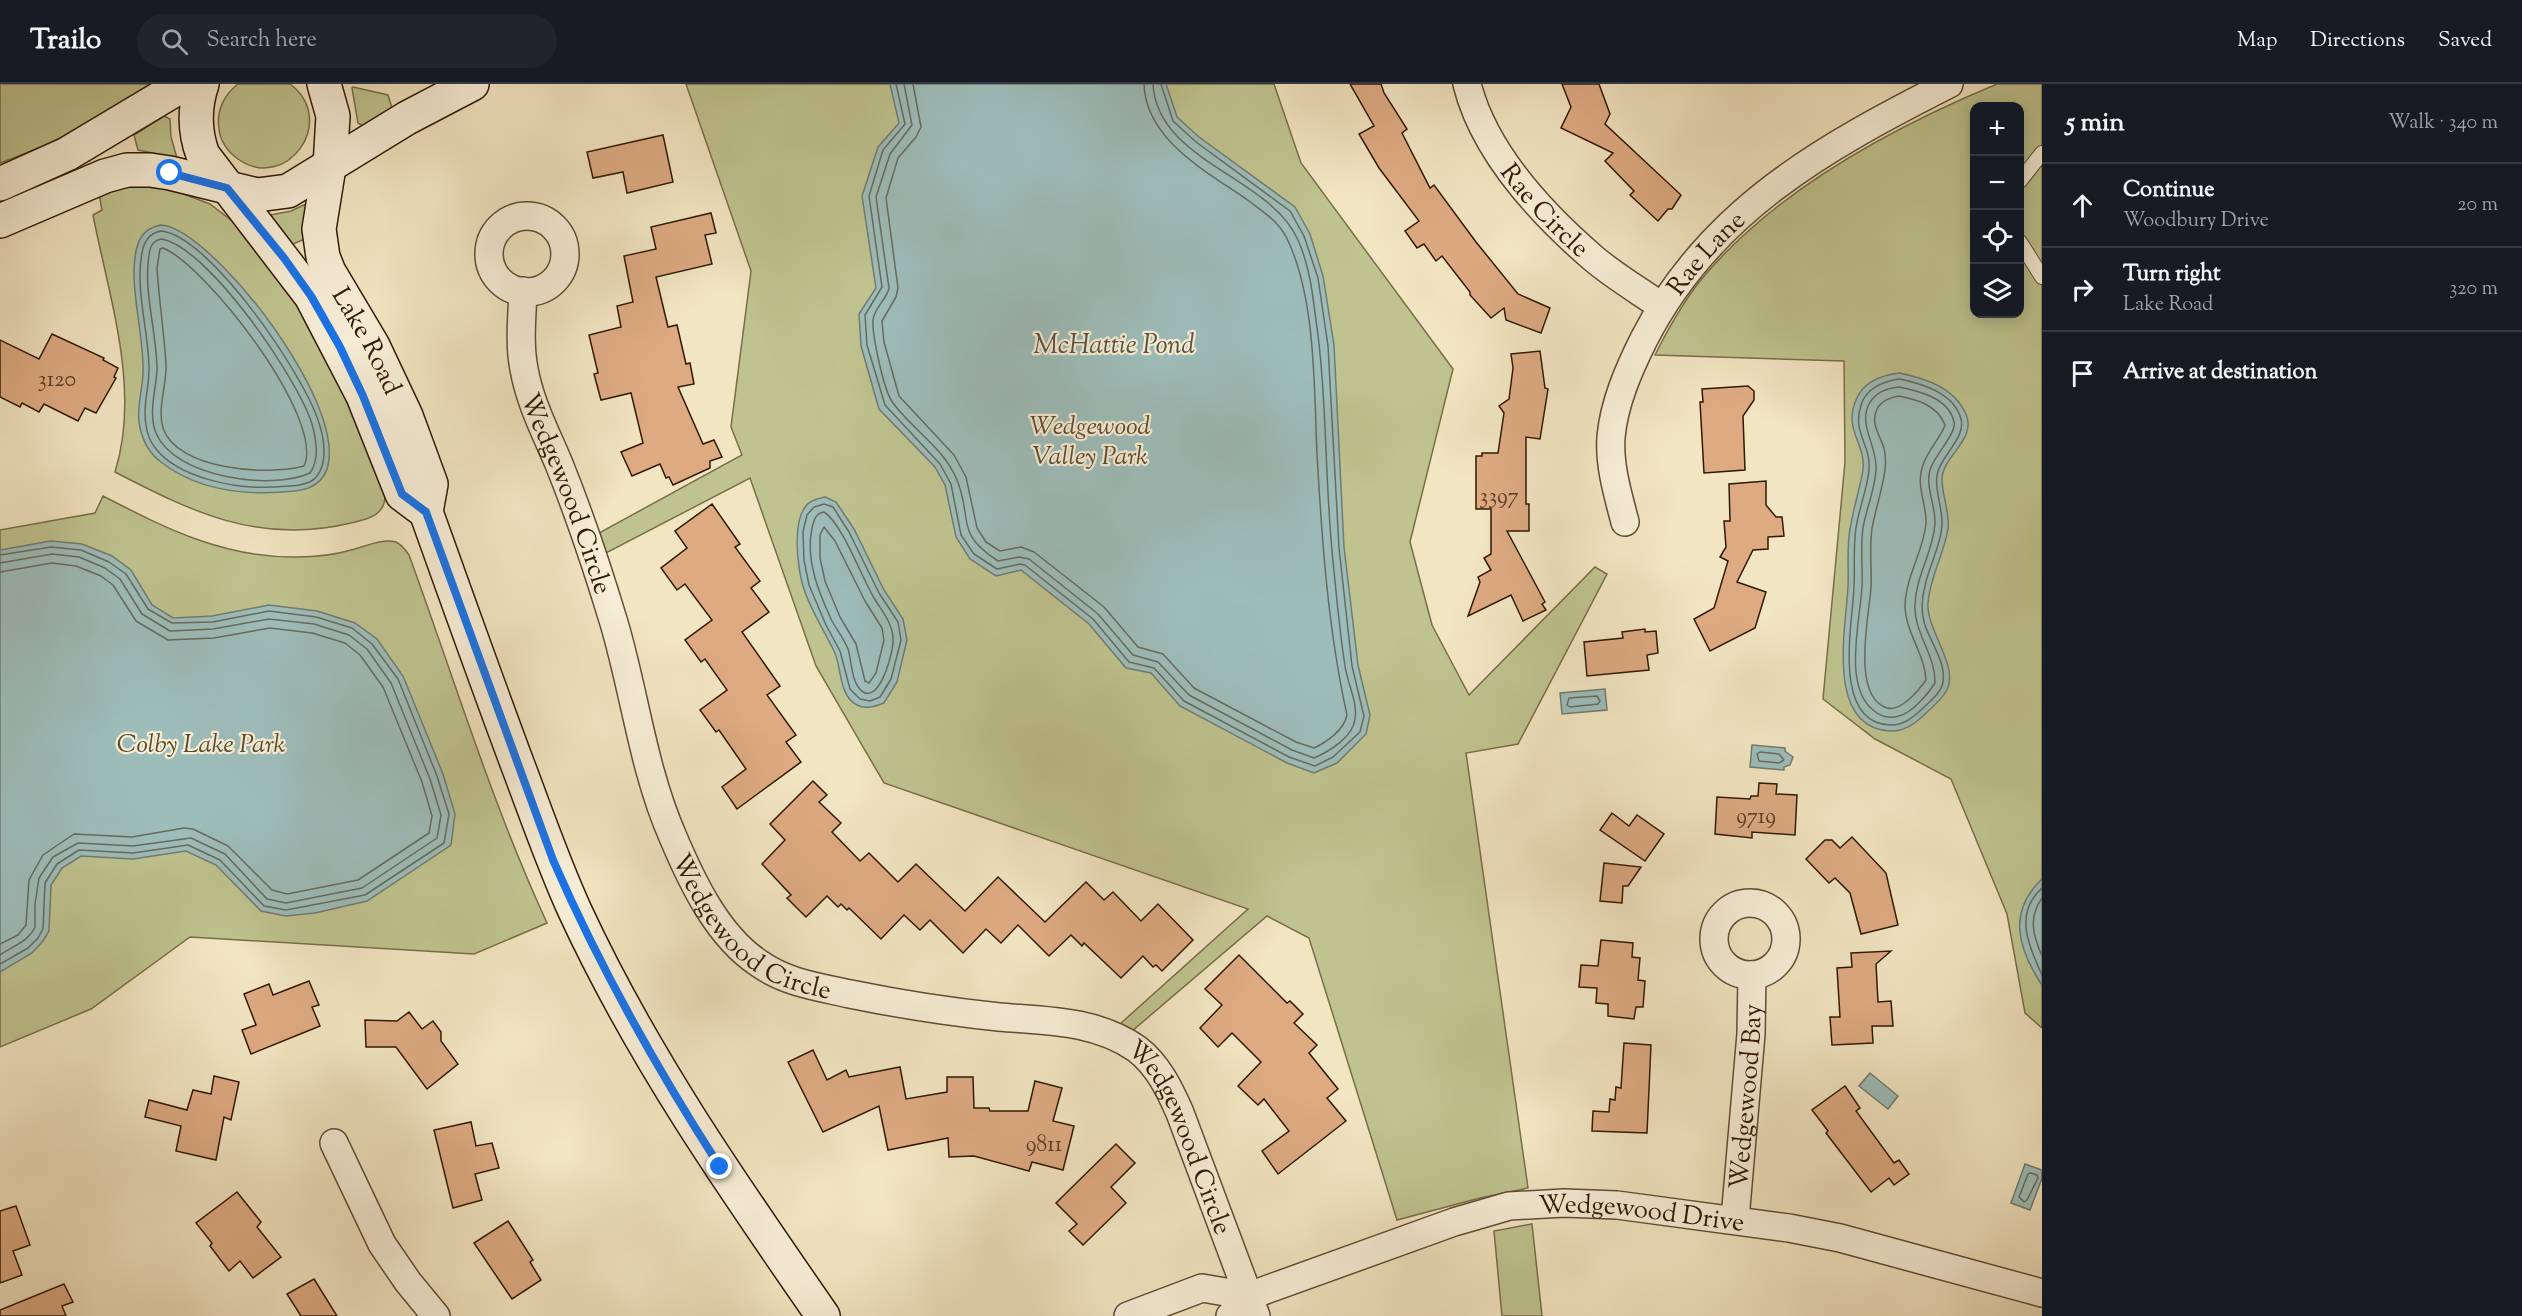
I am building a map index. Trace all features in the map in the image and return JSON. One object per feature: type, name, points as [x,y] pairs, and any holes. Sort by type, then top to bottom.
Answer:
[{"type":"street","points":[[0,184],[67,154],[184,84]]},
{"type":"street","name":"Lake Road","points":[[202,84],[197,106],[196,134],[206,161],[284,258],[319,308],[363,396],[402,494],[426,512]]},
{"type":"street","name":"Lake Road","points":[[324,84],[333,116],[329,166],[319,229],[321,252],[329,272],[386,371],[409,423],[431,484],[426,512],[553,860],[628,1017],[669,1088],[720,1167],[823,1316]]},
{"type":"street","points":[[0,221],[100,178],[127,170],[170,173],[258,195],[279,194],[297,187],[414,115],[472,84]]},
{"type":"street","name":"Rae Circle","points":[[1467,84],[1477,114],[1496,149],[1528,191],[1561,228],[1594,259],[1661,306]]},
{"type":"street","name":"Rae Lane","points":[[1625,522],[1613,470],[1611,439],[1613,422],[1636,354],[1661,306],[1701,252],[1743,211],[1903,94],[1949,84]]},
{"type":"street","name":"Wedgewood Circle","points":[[523,291],[521,349],[527,385],[576,509],[611,614],[658,800],[678,848],[715,916],[736,944],[758,963],[779,976],[806,984],[943,1011],[1069,1022],[1099,1030],[1138,1050],[1154,1066],[1169,1087],[1253,1306]]},
{"type":"street","name":"Wedgewood Bay","points":[[1735,1220],[1751,1034],[1752,975]]},
{"type":"street","points":[[334,1143],[382,1244],[408,1282],[436,1316]]},
{"type":"street","name":"Wedgewood Drive","points":[[1230,1316],[1454,1222],[1509,1206],[1564,1203],[1617,1205],[1735,1220],[1840,1238],[2042,1293]]},
{"type":"street","name":"Wedgewood Drive","points":[[1128,1316],[1202,1288],[1253,1306]]},
{"type":"lane","points":[[2024,175],[2042,153]]},
{"type":"lane","points":[[2024,250],[2042,277]]},
{"type":"green space","points":[[0,84],[152,84],[52,143],[0,163]]},
{"type":"green space","points":[[238,84],[290,84],[304,99],[309,116],[308,133],[300,148],[288,160],[273,167],[256,167],[238,159],[225,146],[218,122],[220,110],[225,98]]},
{"type":"green space","name":"Wedgewood Valley Park","points":[[686,84],[1274,84],[1301,163],[1453,369],[1410,542],[1432,625],[1469,695],[1595,567],[1607,574],[1518,744],[1466,753],[1528,1188],[1397,1220],[1309,938],[1267,916],[1132,1031],[1120,1024],[1248,909],[884,783],[816,666],[750,478],[606,553],[599,533],[742,455],[731,427],[751,271]]},
{"type":"green space","points":[[1997,84],[2042,84],[2042,1028],[2025,1013],[2007,914],[1951,779],[1875,739],[1823,699],[1845,462],[1844,361],[1655,355],[1676,317],[1700,281],[1730,248],[1763,218],[1836,165],[1916,121]]},
{"type":"green space","points":[[353,87],[388,95],[392,108],[363,126],[358,123]]},
{"type":"green space","points":[[164,116],[170,119],[171,137],[177,158],[138,150],[134,135]]},
{"type":"green space","points":[[141,183],[173,190],[210,204],[240,227],[281,270],[348,399],[385,494],[383,507],[375,515],[318,529],[287,530],[257,527],[200,512],[115,472],[122,441],[125,408],[124,376],[114,311],[93,215],[102,210],[99,194]]},
{"type":"green space","points":[[308,203],[305,239],[288,246],[270,215],[291,211]]},
{"type":"green space","name":"Colby Lake Park","points":[[103,496],[173,530],[220,547],[245,553],[304,557],[338,553],[385,541],[396,542],[402,546],[409,555],[491,787],[547,923],[474,954],[190,937],[91,1009],[0,1047],[0,530],[95,513]]},
{"type":"green space","points":[[1532,1224],[1542,1316],[1502,1316],[1494,1231]]},
{"type":"water","name":"McHattie Pond","points":[[890,84],[1166,84],[1177,117],[1199,137],[1295,207],[1310,234],[1323,276],[1334,345],[1344,547],[1358,665],[1370,715],[1366,734],[1337,763],[1314,773],[1287,763],[1180,706],[1151,673],[1126,668],[1089,624],[1021,570],[996,576],[970,559],[956,537],[945,485],[935,467],[879,409],[861,346],[859,314],[876,288],[862,196],[878,147],[899,123]]},
{"type":"water","points":[[161,225],[188,237],[223,267],[259,308],[292,355],[317,403],[329,445],[323,476],[295,491],[260,493],[225,490],[191,480],[176,472],[157,459],[148,447],[141,433],[139,421],[143,359],[134,273],[138,244],[142,236],[150,229]]},
{"type":"water","points":[[1900,373],[1929,381],[1947,391],[1961,405],[1968,423],[1964,440],[1948,462],[1942,479],[1948,529],[1931,584],[1928,603],[1932,624],[1946,659],[1950,680],[1943,697],[1918,721],[1905,728],[1890,731],[1869,726],[1856,713],[1848,695],[1843,649],[1849,540],[1863,470],[1863,460],[1853,428],[1853,411],[1863,388],[1874,380]]},
{"type":"water","points":[[825,497],[836,502],[854,529],[884,590],[903,619],[907,640],[897,682],[884,703],[874,706],[857,705],[847,695],[843,688],[837,658],[810,605],[801,580],[797,542],[800,517],[805,507],[812,501]]},
{"type":"water","name":"Colby Lake Park","points":[[51,541],[82,544],[112,556],[131,570],[152,605],[173,618],[212,616],[269,605],[317,611],[355,623],[377,639],[403,676],[443,774],[455,814],[451,845],[367,901],[315,913],[286,916],[261,911],[216,865],[186,851],[133,859],[81,856],[62,868],[51,885],[49,931],[43,941],[32,953],[0,972],[0,550]]},
{"type":"water","points":[[1605,689],[1607,710],[1562,714],[1560,693]]},
{"type":"water","points":[[1752,745],[1785,748],[1785,751],[1793,757],[1790,765],[1784,767],[1784,770],[1750,767]]},
{"type":"water","points":[[2042,879],[2042,985],[2022,944],[2020,918],[2024,904]]},
{"type":"water","points":[[1870,1073],[1898,1096],[1888,1109],[1859,1086]]},
{"type":"water","points":[[2025,1164],[2042,1170],[2042,1178],[2030,1210],[2011,1203]]},
{"type":"building","points":[[1350,84],[1381,84],[1384,93],[1407,129],[1402,133],[1430,188],[1434,185],[1518,294],[1550,308],[1541,333],[1506,320],[1504,308],[1491,318],[1470,295],[1442,256],[1436,261],[1424,244],[1417,248],[1405,231],[1419,221],[1379,168],[1359,134],[1374,126]]},
{"type":"building","points":[[1562,84],[1599,84],[1610,114],[1605,124],[1681,195],[1672,209],[1668,209],[1658,221],[1630,195],[1634,191],[1605,161],[1613,153],[1561,128],[1571,107]]},
{"type":"building","points":[[663,135],[673,182],[627,193],[623,172],[593,178],[587,152]]},
{"type":"building","points":[[711,213],[716,233],[705,235],[712,264],[656,277],[668,327],[677,325],[686,364],[690,363],[694,384],[678,387],[703,444],[714,440],[722,457],[710,461],[710,468],[673,485],[669,477],[666,478],[660,464],[632,476],[621,452],[643,443],[631,393],[601,400],[594,374],[598,373],[589,335],[621,327],[617,306],[633,302],[624,256],[656,249],[651,227]]},
{"type":"building","points":[[52,334],[104,358],[103,360],[118,368],[114,377],[116,378],[96,413],[85,408],[78,421],[44,404],[39,412],[22,403],[20,407],[0,397],[0,340],[39,359]]},
{"type":"building","points":[[1540,351],[1545,388],[1548,389],[1540,439],[1526,437],[1526,504],[1529,504],[1529,531],[1507,531],[1545,602],[1542,604],[1546,610],[1523,621],[1511,595],[1468,616],[1480,582],[1478,577],[1491,570],[1484,558],[1491,554],[1491,509],[1476,509],[1476,456],[1482,456],[1482,453],[1498,453],[1504,413],[1499,406],[1509,399],[1513,368],[1511,354]]},
{"type":"building","points":[[1748,386],[1754,391],[1754,400],[1743,416],[1745,470],[1704,473],[1700,402],[1703,402],[1702,389]]},
{"type":"building","points":[[1766,481],[1766,505],[1776,517],[1782,517],[1784,536],[1768,537],[1768,549],[1753,550],[1737,582],[1766,592],[1755,628],[1710,651],[1694,619],[1714,608],[1728,561],[1720,557],[1726,547],[1724,521],[1730,521],[1729,484]]},
{"type":"building","points":[[712,504],[740,544],[735,547],[760,581],[751,588],[769,612],[742,632],[780,686],[767,695],[796,735],[786,742],[801,762],[737,809],[722,787],[746,769],[719,730],[716,732],[700,710],[727,690],[705,659],[701,662],[685,640],[712,620],[685,584],[677,590],[661,568],[687,548],[675,531]]},
{"type":"building","points":[[1645,629],[1645,632],[1656,631],[1658,653],[1647,655],[1649,670],[1587,676],[1584,642],[1623,638],[1622,632]]},
{"type":"building","points":[[813,781],[827,795],[819,802],[841,823],[832,832],[860,861],[869,853],[898,882],[916,864],[965,911],[998,877],[1045,922],[1086,882],[1104,900],[1113,892],[1141,921],[1158,904],[1193,940],[1162,971],[1156,965],[1153,967],[1143,956],[1121,978],[1084,943],[1082,946],[1071,935],[1049,956],[1018,925],[1001,943],[986,929],[963,953],[930,920],[920,930],[904,915],[881,939],[849,908],[847,910],[841,904],[838,907],[827,896],[806,917],[787,898],[791,895],[762,864],[785,840],[770,824]]},
{"type":"building","points":[[1759,783],[1777,784],[1776,794],[1797,795],[1795,835],[1752,832],[1752,838],[1715,834],[1717,797],[1750,799],[1751,796],[1758,796]]},
{"type":"building","points":[[1612,813],[1629,826],[1637,815],[1664,834],[1645,861],[1600,830]]},
{"type":"building","points":[[1852,837],[1886,873],[1898,925],[1861,934],[1850,893],[1835,878],[1829,883],[1806,859],[1825,840],[1832,840],[1840,848]]},
{"type":"building","points":[[1604,863],[1641,867],[1628,886],[1623,886],[1622,903],[1600,901]]},
{"type":"building","points":[[1601,940],[1633,943],[1632,957],[1640,958],[1638,980],[1645,981],[1643,1007],[1636,1007],[1634,1019],[1608,1016],[1608,1004],[1596,1003],[1597,988],[1579,987],[1581,965],[1598,966]]},
{"type":"building","points":[[1891,951],[1876,964],[1878,1002],[1891,1001],[1893,1026],[1872,1026],[1873,1043],[1832,1045],[1830,1017],[1840,1017],[1837,968],[1852,967],[1851,953]]},
{"type":"building","points":[[1239,955],[1287,1003],[1290,1001],[1303,1014],[1294,1023],[1317,1045],[1309,1053],[1338,1089],[1327,1098],[1346,1121],[1278,1174],[1262,1151],[1289,1131],[1264,1099],[1258,1105],[1238,1086],[1261,1062],[1232,1033],[1218,1047],[1200,1028],[1222,1005],[1205,989]]},
{"type":"building","points":[[309,981],[319,1005],[312,1007],[320,1026],[251,1054],[242,1030],[256,1025],[244,994],[269,984],[273,995]]},
{"type":"building","points":[[409,1012],[422,1029],[433,1021],[441,1032],[441,1041],[458,1064],[427,1089],[396,1047],[366,1047],[365,1020],[397,1021]]},
{"type":"building","points":[[1624,1043],[1651,1045],[1647,1133],[1592,1131],[1593,1111],[1609,1112],[1610,1099],[1615,1100],[1616,1087],[1621,1088]]},
{"type":"building","points":[[813,1050],[827,1080],[846,1070],[849,1077],[900,1067],[906,1099],[947,1092],[947,1077],[973,1077],[974,1108],[989,1108],[990,1111],[1028,1111],[1035,1081],[1062,1088],[1053,1121],[1074,1126],[1063,1170],[1032,1162],[1029,1171],[974,1156],[949,1157],[948,1138],[888,1150],[879,1106],[823,1132],[788,1062]]},
{"type":"building","points":[[214,1076],[239,1082],[231,1120],[224,1117],[216,1160],[176,1151],[181,1126],[145,1117],[149,1100],[187,1110],[193,1090],[211,1094]]},
{"type":"building","points":[[1845,1086],[1860,1108],[1856,1111],[1894,1163],[1899,1160],[1909,1174],[1894,1185],[1889,1178],[1871,1192],[1826,1133],[1828,1131],[1812,1110]]},
{"type":"building","points":[[471,1122],[476,1146],[492,1143],[499,1168],[475,1174],[482,1200],[453,1208],[434,1130]]},
{"type":"building","points":[[1116,1144],[1135,1163],[1111,1187],[1126,1203],[1083,1245],[1069,1231],[1077,1224],[1056,1203]]},
{"type":"building","points":[[237,1192],[261,1222],[257,1227],[281,1257],[253,1278],[240,1261],[229,1271],[210,1246],[212,1243],[196,1223]]},
{"type":"building","points":[[16,1206],[30,1245],[13,1251],[22,1275],[0,1283],[0,1211]]},
{"type":"building","points":[[508,1221],[533,1260],[530,1262],[541,1280],[512,1299],[474,1243]]},
{"type":"building","points":[[314,1279],[337,1316],[301,1316],[287,1294]]},
{"type":"building","points":[[64,1284],[73,1302],[62,1306],[66,1316],[0,1316],[0,1310]]},
{"type":"route","points":[[170,173],[227,188],[284,258],[319,308],[363,396],[402,494],[426,512],[553,860],[575,911],[628,1017],[669,1088],[720,1167]]}]
